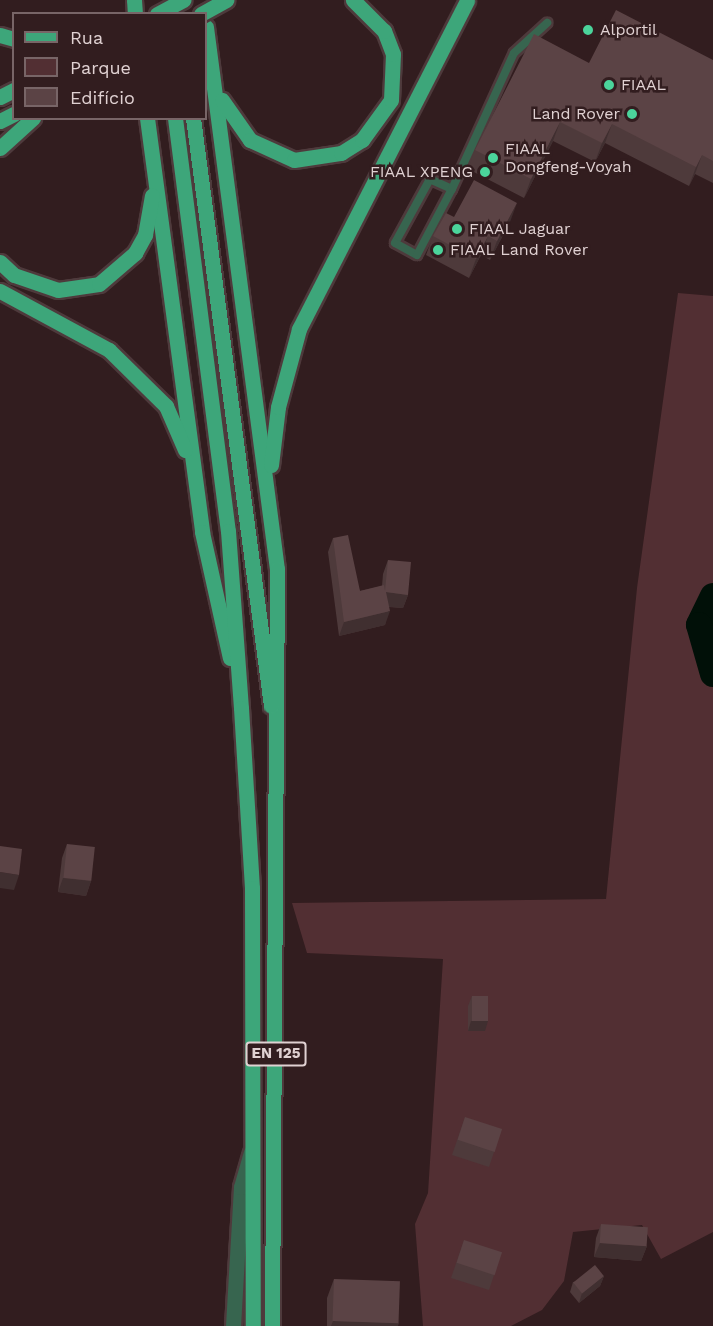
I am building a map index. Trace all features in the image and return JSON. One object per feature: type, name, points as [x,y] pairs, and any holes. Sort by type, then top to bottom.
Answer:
[{"type":"main road","points":[[162,12],[181,0]]},
{"type":"main road","points":[[206,12],[226,0]]},
{"type":"main road","points":[[207,37],[223,103],[250,140],[294,160],[319,159],[362,140],[391,100],[393,54],[387,39],[371,14],[352,0]]},
{"type":"main road","points":[[270,510],[278,407],[299,329],[467,0]]},
{"type":"main road","points":[[207,40],[270,510],[279,610],[275,739]]},
{"type":"main road","points":[[0,148],[31,120]]},
{"type":"main road","points":[[147,120],[202,532]]},
{"type":"main road","points":[[175,120],[228,531],[241,708]]},
{"type":"main road","points":[[193,120],[275,739]]},
{"type":"main road","points":[[0,261],[14,275],[58,290],[99,284],[121,269],[145,235],[152,154]]},
{"type":"main road","points":[[0,291],[109,350],[166,406],[182,437],[241,708]]},
{"type":"main road","name":"EN 125","points":[[241,708],[252,888],[255,1137],[253,1326]]},
{"type":"main road","name":"EN 125","points":[[272,1326],[275,739]]},
{"type":"street","points":[[233,1326],[241,1187],[255,1137]]},
{"type":"lane","points":[[452,189],[430,178],[395,243],[417,255],[452,189],[459,175],[514,53],[547,23]]},
{"type":"green space","points":[[678,293],[713,296],[713,1232],[661,1259],[642,1225],[573,1232],[564,1281],[542,1310],[511,1326],[423,1326],[415,1224],[428,1193],[443,959],[307,953],[292,903],[606,899],[637,588]]},
{"type":"building","points":[[616,10],[713,60],[713,161],[702,155],[696,167],[612,124],[602,143],[560,122],[531,179],[475,150],[534,34],[589,63]]},
{"type":"building","points":[[474,180],[517,203],[497,241],[488,236],[476,259],[433,236],[446,213],[454,217]]},
{"type":"building","points":[[348,535],[360,591],[384,585],[385,591],[388,560],[411,562],[408,595],[386,592],[390,611],[344,622],[333,538]]},
{"type":"building","points":[[67,844],[95,847],[91,881],[63,878]]},
{"type":"building","points":[[0,846],[22,849],[19,875],[0,872]]},
{"type":"building","points":[[472,996],[488,996],[488,1021],[472,1021]]},
{"type":"building","points":[[465,1117],[502,1129],[495,1152],[458,1140]]},
{"type":"building","points":[[601,1224],[648,1227],[647,1246],[600,1243]]},
{"type":"building","points":[[464,1240],[502,1252],[495,1275],[457,1263]]},
{"type":"building","points":[[595,1265],[604,1276],[582,1294],[573,1283]]},
{"type":"building","points":[[334,1279],[400,1281],[398,1323],[333,1321]]},
{"type":"waterway","points":[[713,596],[699,625],[713,674]]},
{"type":"place","name":"Alportil","points":[[588,30]]},
{"type":"place","name":"FIAAL","points":[[609,85]]},
{"type":"place","name":"Land Rover","points":[[632,114]]},
{"type":"place","name":"FIAAL Dongfeng-Voyah","points":[[493,158]]},
{"type":"place","name":"FIAAL XPENG","points":[[485,172]]},
{"type":"place","name":"FIAAL Jaguar","points":[[457,229]]},
{"type":"place","name":"FIAAL Land Rover","points":[[438,250]]}]
